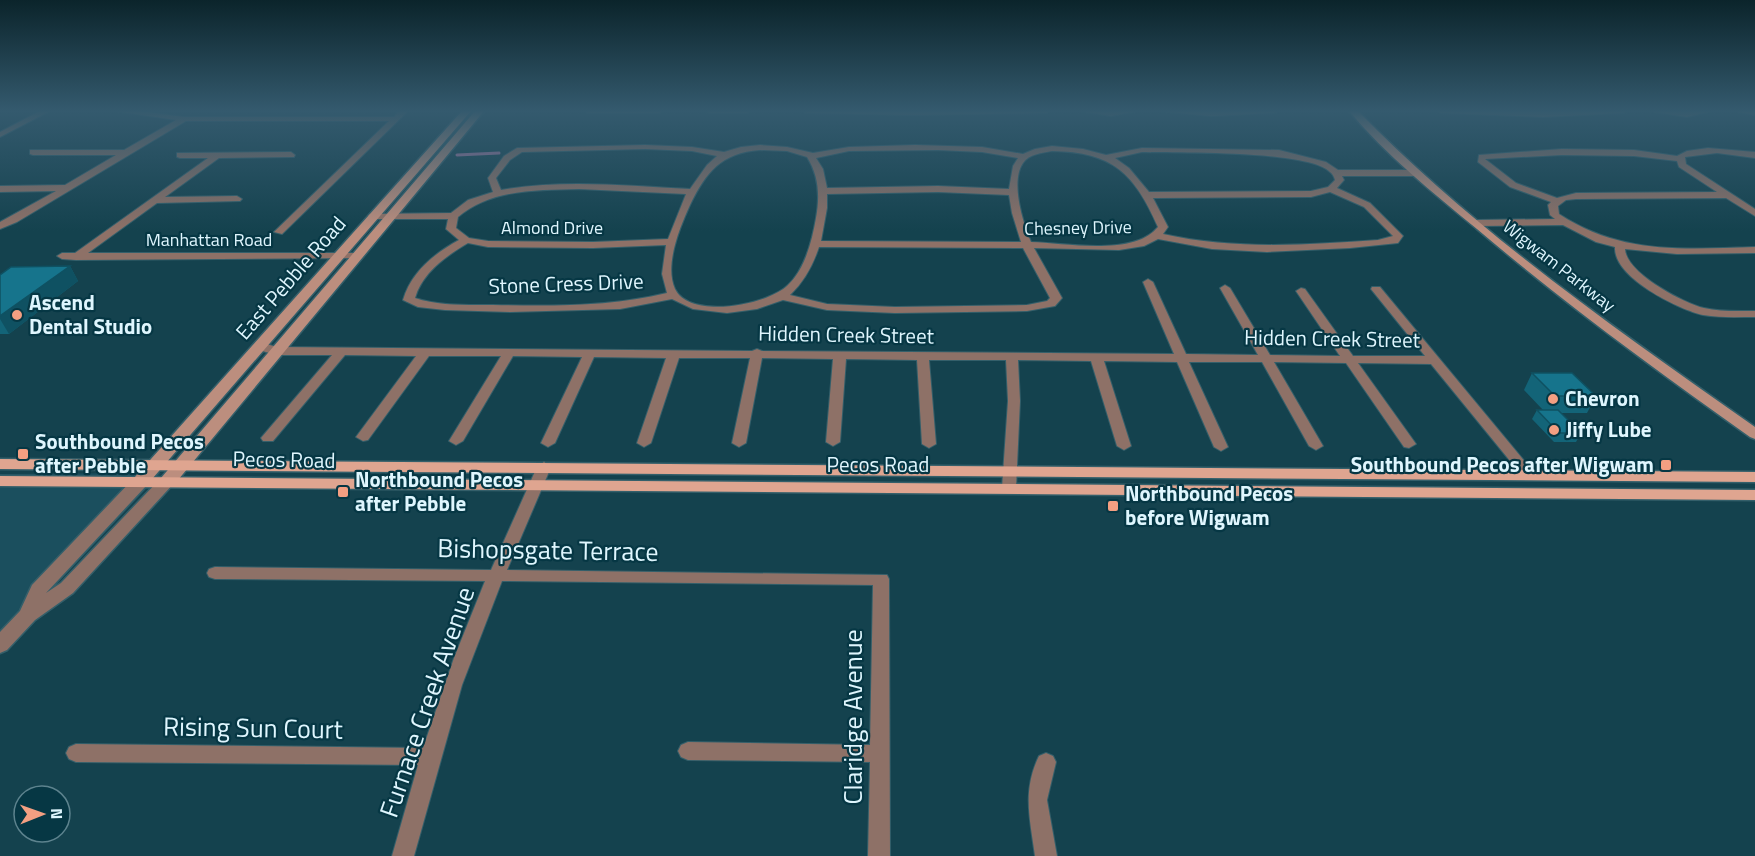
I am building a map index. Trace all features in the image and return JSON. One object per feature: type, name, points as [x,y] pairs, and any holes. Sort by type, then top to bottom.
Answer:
[{"type":"main road","name":"East Pebble Road","points":[[159,469],[259,346],[432,151]]},
{"type":"main road","points":[[0,464],[159,469],[277,351],[446,151]]},
{"type":"main road","name":"Wigwam Parkway","points":[[1394,151],[1475,223],[1589,313],[1755,434]]},
{"type":"main road","name":"Pecos Road","points":[[0,481],[159,469],[544,467],[1479,492],[1755,495]]},
{"type":"main road","points":[[159,469],[167,482]]},
{"type":"main road","name":"Pecos Road","points":[[159,469],[167,482],[537,485],[1465,474],[1755,477]]},
{"type":"main road","points":[[1465,474],[1479,492]]},
{"type":"street","points":[[279,232],[363,151]]},
{"type":"street","points":[[498,194],[492,178],[507,158],[518,151]]},
{"type":"street","points":[[703,151],[726,155]]},
{"type":"street","points":[[674,295],[668,289],[667,273],[679,216],[692,192],[716,160],[742,151]]},
{"type":"street","points":[[796,151],[810,155],[835,151]]},
{"type":"street","points":[[995,151],[1026,157]]},
{"type":"street","points":[[782,296],[827,307],[895,310],[1027,308],[1054,302],[1056,298],[1053,289],[1028,245],[1017,218],[1014,192],[1020,161],[1043,151]]},
{"type":"street","points":[[1083,151],[1099,153],[1124,168],[1147,195],[1163,227],[1158,236]]},
{"type":"street","points":[[1107,157],[1137,151]]},
{"type":"street","points":[[1147,195],[1311,194],[1331,189],[1340,180],[1333,169],[1310,159],[1279,153],[1185,151]]},
{"type":"street","points":[[1700,151],[1681,156],[1682,165],[1755,213]]},
{"type":"street","points":[[1718,151],[1755,155]]},
{"type":"street","points":[[33,152],[126,152]]},
{"type":"street","points":[[0,226],[14,220],[126,152]]},
{"type":"street","points":[[1558,202],[1514,185],[1481,159],[1482,157],[1495,154],[1610,152],[1681,159]]},
{"type":"street","points":[[180,155],[291,155]]},
{"type":"street","points":[[76,256],[217,155]]},
{"type":"street","points":[[782,296],[791,291],[802,274],[815,244],[824,199],[819,170],[810,155]]},
{"type":"street","points":[[1336,173],[1417,173]]},
{"type":"street","points":[[0,189],[67,188]]},
{"type":"street","points":[[374,216],[453,216],[468,204],[498,194],[524,189],[692,192]]},
{"type":"street","points":[[823,191],[938,189],[1014,192]]},
{"type":"street","name":"Chesney Drive","points":[[815,244],[904,247],[1028,245],[1127,247],[1149,242],[1158,236],[1205,247],[1272,248],[1377,243],[1394,241],[1398,236],[1367,205],[1331,189]]},
{"type":"street","points":[[1726,195],[1576,196],[1563,198],[1552,205],[1555,215],[1573,229],[1620,244],[1671,251],[1755,250]]},
{"type":"street","points":[[155,200],[237,199]]},
{"type":"street","points":[[453,216],[451,229],[466,240]]},
{"type":"street","points":[[1475,223],[1563,222]]},
{"type":"street","name":"Almond Drive","points":[[466,240],[488,244],[528,246],[672,242]]},
{"type":"street","name":"Stone Cress Drive","points":[[466,240],[434,260],[410,293],[409,300],[430,306],[566,308],[640,303],[674,295],[679,300],[698,307],[724,310],[749,307],[782,296]]},
{"type":"street","points":[[1620,244],[1620,257],[1624,264],[1635,274],[1685,307],[1712,312],[1755,314]]},
{"type":"street","name":"Manhattan Road","points":[[62,256],[356,256]]},
{"type":"street","points":[[1148,282],[1221,447]]},
{"type":"street","points":[[1225,288],[1316,446]]},
{"type":"street","points":[[1376,289],[1529,475]]},
{"type":"street","points":[[1301,291],[1409,444]]},
{"type":"street","name":"Hidden Creek Street","points":[[259,346],[277,351],[1434,360]]},
{"type":"street","points":[[268,438],[342,351]]},
{"type":"street","points":[[363,437],[426,351]]},
{"type":"street","points":[[456,441],[510,352]]},
{"type":"street","points":[[548,443],[590,352]]},
{"type":"street","points":[[644,443],[674,353]]},
{"type":"street","points":[[739,443],[757,353]]},
{"type":"street","points":[[833,442],[840,354]]},
{"type":"street","points":[[923,355],[929,444]]},
{"type":"street","points":[[1009,480],[1014,400],[1012,356]]},
{"type":"street","points":[[1096,357],[1124,446]]},
{"type":"street","name":"Furnace Creek Avenue","points":[[403,856],[430,757],[473,630],[544,467]]},
{"type":"street","points":[[28,615],[38,590],[159,469]]},
{"type":"street","points":[[0,645],[28,615],[67,588],[167,482]]},
{"type":"street","name":"Bishopsgate Terrace","points":[[215,573],[881,579]]},
{"type":"street","name":"Claridge Avenue","points":[[879,856],[881,579]]},
{"type":"street","points":[[688,751],[880,753]]},
{"type":"street","name":"Rising Sun Court","points":[[76,753],[430,757]]},
{"type":"street","points":[[1046,762],[1037,800],[1046,856]]},
{"type":"shaded area","points":[[161,473],[28,615],[0,645],[0,474]]},
{"type":"building","points":[[70,266],[0,316],[0,275],[11,267]]},
{"type":"building","points":[[1532,373],[1572,373],[1596,396],[1555,396]]},
{"type":"building","points":[[1537,410],[1558,410],[1581,433],[1559,433]]},
{"type":"waterway","points":[[457,155],[499,153]]},
{"type":"place","name":"Ascend Dental Studio","points":[[17,315]]},
{"type":"place","name":"Chevron","points":[[1553,399]]},
{"type":"place","name":"Jiffy Lube","points":[[1554,430]]},
{"type":"place","name":"Southbound Pecos after Pebble","points":[[23,454]]},
{"type":"place","name":"Southbound Pecos after Wigwam","points":[[1666,465]]},
{"type":"place","name":"Northbound Pecos after Pebble","points":[[343,492]]},
{"type":"place","name":"Northbound Pecos before Wigwam","points":[[1113,506]]}]
